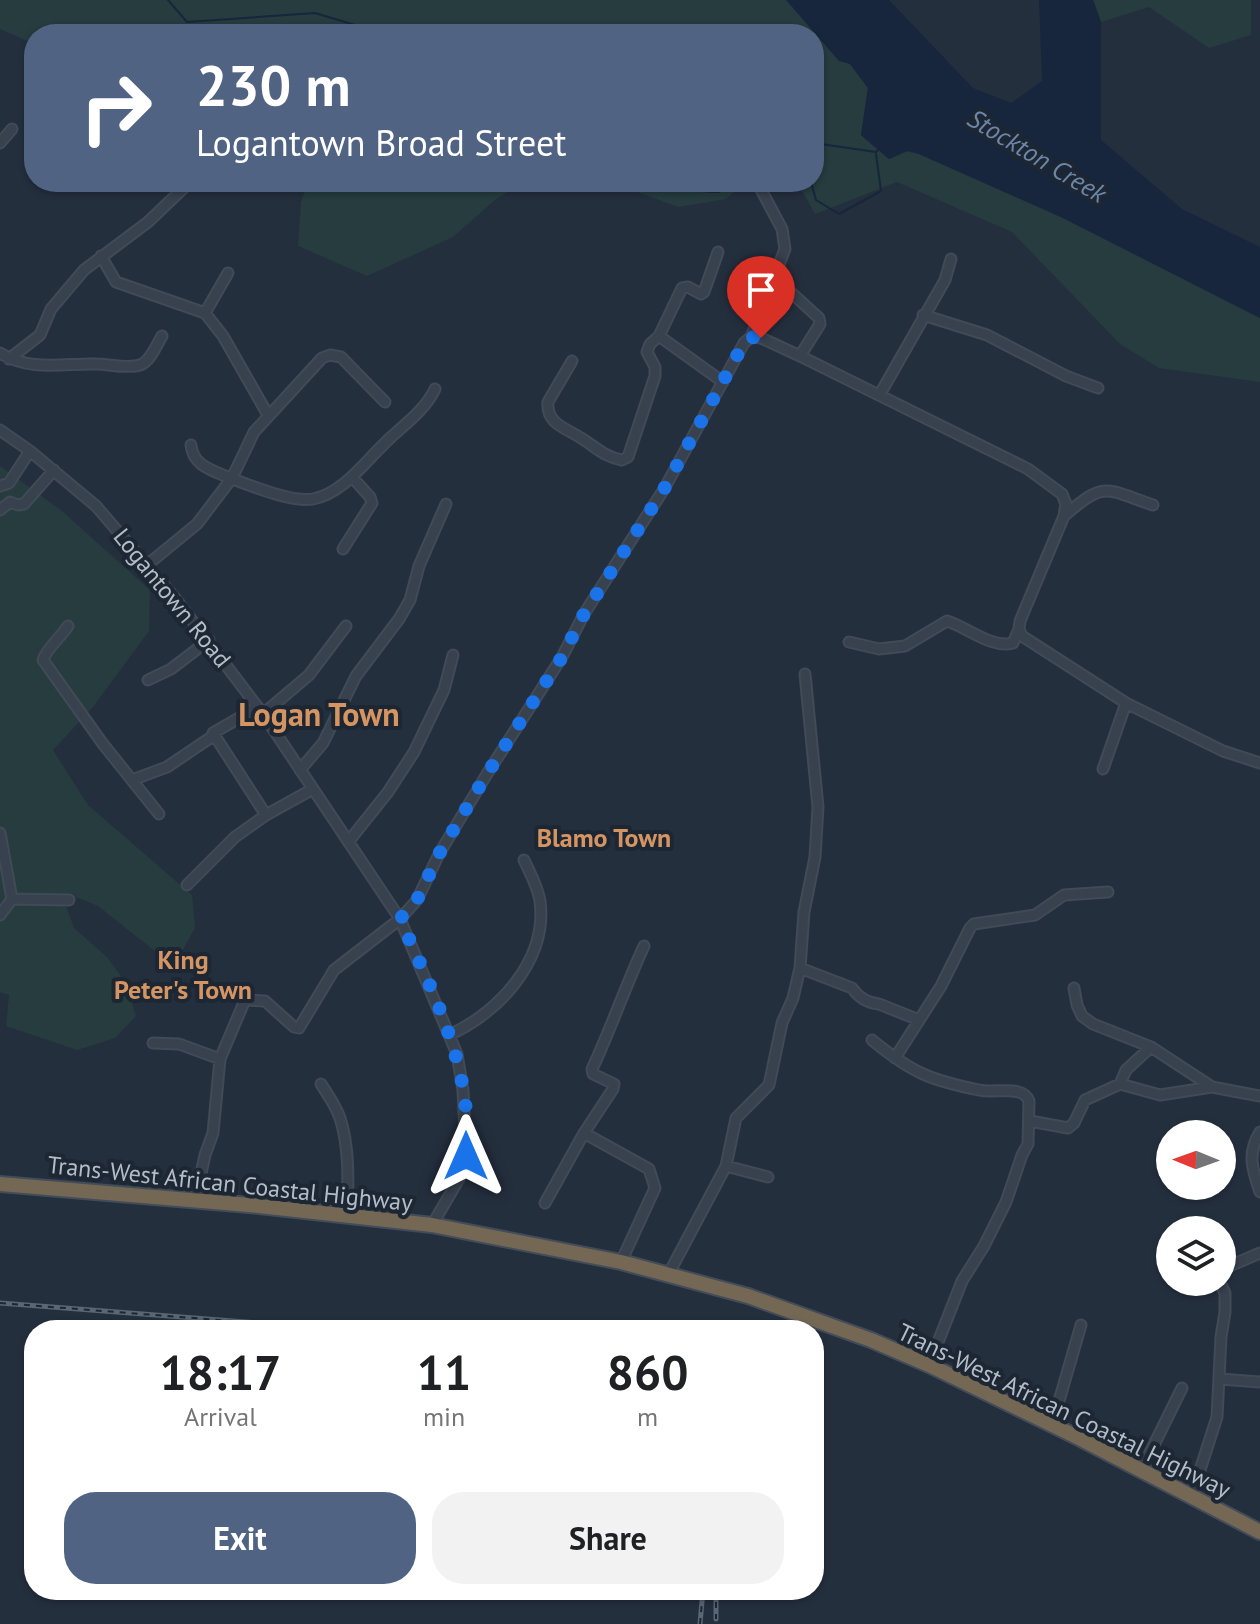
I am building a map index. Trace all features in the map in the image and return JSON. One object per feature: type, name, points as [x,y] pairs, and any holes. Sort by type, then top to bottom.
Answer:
[{"type":"highway","name":"Trans-West African Coastal Highway","points":[[0,1184],[432,1225],[621,1262],[748,1296],[815,1320]]},
{"type":"highway","name":"Trans-West African Coastal Highway","points":[[824,1323],[929,1365],[1260,1532]]},
{"type":"street","points":[[0,143],[12,129]]},
{"type":"street","points":[[5,356],[35,340],[57,300],[101,256],[148,222],[180,192]]},
{"type":"street","points":[[195,1201],[213,1133],[220,1059],[245,1000],[265,1001],[299,1028],[334,970],[400,919],[417,900],[439,854],[562,657],[584,614],[664,489],[744,343],[751,337],[785,249],[782,229],[762,192]]},
{"type":"street","points":[[572,361],[548,402],[547,408],[552,418],[560,428],[583,439],[601,453],[622,460],[628,457],[655,376],[655,367],[647,352],[650,344],[659,336],[682,288],[688,287],[701,294],[704,292],[718,252]]},
{"type":"street","points":[[101,256],[112,278],[120,285],[205,313],[223,336],[268,415]]},
{"type":"street","points":[[880,394],[945,280],[951,259]]},
{"type":"street","points":[[205,313],[228,273]]},
{"type":"street","points":[[772,288],[784,286],[819,318],[820,324],[800,356]]},
{"type":"street","points":[[923,315],[987,335],[1066,376],[1098,388]]},
{"type":"street","points":[[5,356],[46,367],[92,364],[138,366],[147,360],[162,336]]},
{"type":"street","points":[[659,336],[723,382]]},
{"type":"street","points":[[751,337],[761,338],[880,394],[1028,469],[1062,494],[1066,504],[1064,516],[1013,643],[998,643],[947,621],[905,646],[879,649],[849,642]]},
{"type":"street","points":[[147,565],[197,524],[232,478],[248,441],[318,361],[337,355],[385,402]]},
{"type":"street","points":[[191,445],[194,459],[200,465],[290,497],[312,500],[352,477],[418,412],[435,389]]},
{"type":"street","name":"Logantown Road","points":[[0,430],[96,506],[209,640],[260,710],[400,919],[461,1071],[467,1145],[459,1179],[432,1225]]},
{"type":"street","points":[[0,486],[9,483],[30,451]]},
{"type":"street","points":[[0,510],[10,502],[24,504],[54,470]]},
{"type":"street","points":[[343,549],[372,503],[352,477]]},
{"type":"street","points":[[1064,516],[1093,492],[1110,491],[1153,505]]},
{"type":"street","points":[[300,770],[323,743],[356,676],[410,600],[419,566],[446,504]]},
{"type":"street","points":[[68,626],[43,660],[159,814]]},
{"type":"street","points":[[132,780],[167,767],[213,736],[216,729],[260,710],[309,675],[346,626]]},
{"type":"street","points":[[1019,629],[1026,639],[1126,703],[1223,751],[1260,763]]},
{"type":"street","points":[[148,680],[171,669],[209,640]]},
{"type":"street","points":[[349,841],[407,763],[444,690],[453,655]]},
{"type":"street","points":[[668,1275],[726,1166],[736,1118],[769,1085],[782,1023],[793,998],[800,968],[804,912],[815,857],[818,807],[805,674]]},
{"type":"street","points":[[1103,769],[1126,703]]},
{"type":"street","points":[[78,731],[88,723]]},
{"type":"street","points":[[213,736],[266,815]]},
{"type":"street","points":[[187,885],[235,837],[266,815],[313,789]]},
{"type":"street","points":[[0,833],[12,899],[0,915]]},
{"type":"street","points":[[449,1035],[465,1028],[497,1004],[511,990],[526,964],[541,918],[539,897],[524,860]]},
{"type":"street","points":[[895,1058],[941,986],[974,924],[1035,915],[1064,895],[1108,892]]},
{"type":"street","points":[[12,899],[69,900]]},
{"type":"street","points":[[545,1203],[613,1089],[614,1084],[592,1072],[613,1025],[621,995],[644,946]]},
{"type":"street","points":[[800,968],[852,988],[857,996],[872,1003],[919,1020]]},
{"type":"street","points":[[1074,988],[1082,1016],[1093,1024],[1151,1047],[1212,1087]]},
{"type":"street","points":[[872,1040],[919,1074],[941,1083],[992,1093],[1021,1091],[1029,1101],[1028,1144],[1006,1202],[962,1281],[929,1365]]},
{"type":"street","points":[[153,1043],[179,1044],[220,1059]]},
{"type":"street","points":[[1120,1084],[1126,1070],[1151,1047]]},
{"type":"street","points":[[321,1084],[335,1106],[345,1135],[347,1215]]},
{"type":"street","points":[[1030,1121],[1068,1128],[1074,1123],[1085,1100],[1120,1084],[1160,1095],[1212,1087],[1260,1096]]},
{"type":"street","points":[[1260,1132],[1250,1160],[1260,1192]]},
{"type":"street","points":[[584,1133],[649,1169],[654,1178],[655,1188],[621,1262]]},
{"type":"street","points":[[726,1166],[768,1177]]},
{"type":"street","points":[[1236,1263],[1260,1253]]},
{"type":"street","points":[[1191,1498],[1217,1417],[1225,1296]]},
{"type":"street","points":[[1052,1425],[1081,1325]]},
{"type":"street","points":[[1220,1379],[1260,1382]]},
{"type":"street","points":[[1141,1471],[1182,1388]]},
{"type":"green space","points":[[0,0],[786,0],[810,24],[24,24],[24,40],[0,29]]},
{"type":"green space","points":[[1093,0],[1251,0],[1251,35],[1209,48],[1149,7],[1101,22]]},
{"type":"green space","points":[[824,38],[868,88],[861,135],[889,159],[908,151],[919,154],[1063,218],[1260,318],[1260,382],[1159,368],[1120,344],[1012,232],[897,182],[815,214],[803,192],[824,192]]},
{"type":"green space","points":[[304,192],[508,192],[453,237],[367,276],[298,246]]},
{"type":"green space","points":[[637,192],[734,192],[726,199],[678,207]]},
{"type":"green space","points":[[0,466],[62,511],[150,590],[149,631],[93,707],[53,750],[88,805],[192,895],[195,928],[180,955],[156,952],[98,906],[76,897],[65,903],[74,928],[107,957],[126,983],[136,1016],[115,1038],[77,1050],[6,1026],[9,995],[0,992]]},
{"type":"water","name":"Stockton Creek","points":[[786,0],[889,0],[973,88],[1011,103],[1042,81],[1039,0],[1093,0],[1101,22],[1101,140],[1182,209],[1260,247],[1260,318],[1063,218],[919,154],[907,151],[889,159],[861,135],[868,88],[850,64],[839,61],[824,44],[824,24],[807,24]]},
{"type":"waterway","points":[[168,0],[187,22],[315,13],[352,24]]},
{"type":"waterway","points":[[824,144],[876,152],[879,149]]},
{"type":"waterway","points":[[814,192],[816,200],[839,214],[881,191],[876,154]]},
{"type":"railway","points":[[0,1303],[219,1320]]},
{"type":"railway","points":[[700,1624],[702,1600]]},
{"type":"railway","points":[[716,1600],[716,1619]]},
{"type":"district","name":"Logan Town","points":[[319,715]]},
{"type":"district","name":"Blamo Town","points":[[604,838]]},
{"type":"district","name":"King Peter's Town","points":[[183,975]]},
{"type":"route","points":[[466,1156],[467,1125],[459,1062],[400,919],[417,900],[439,854],[487,774],[664,489],[744,343],[751,337],[761,338]]}]
